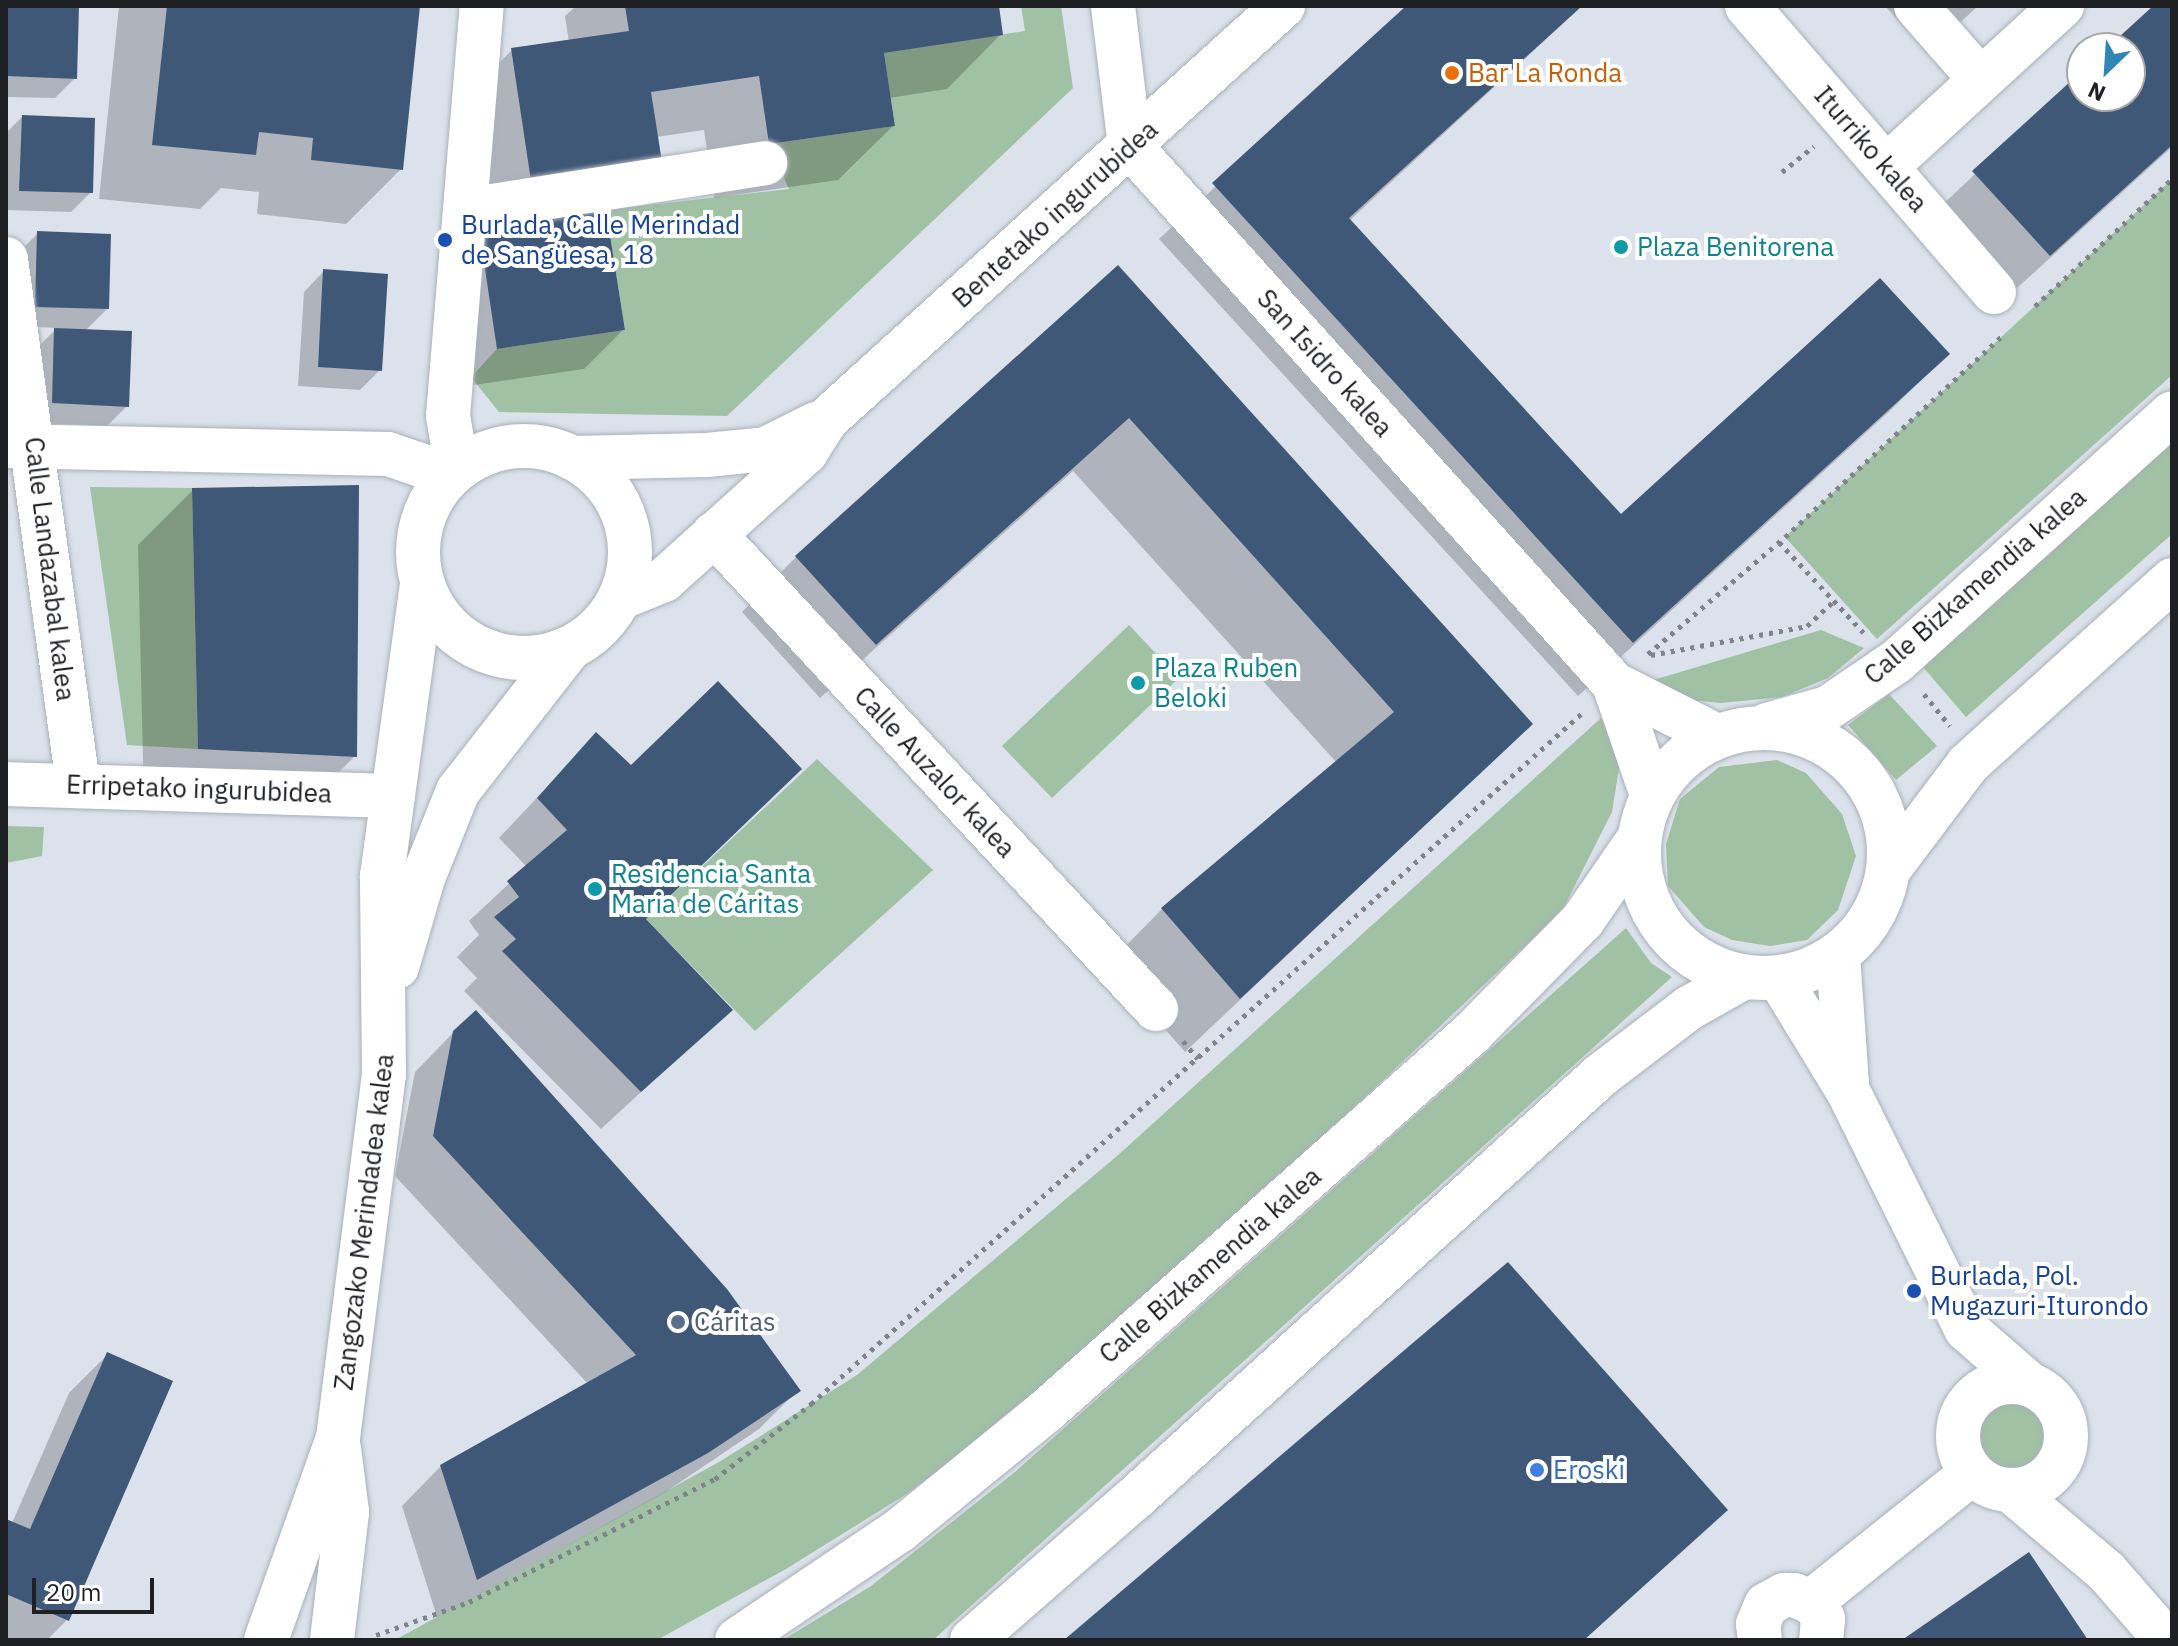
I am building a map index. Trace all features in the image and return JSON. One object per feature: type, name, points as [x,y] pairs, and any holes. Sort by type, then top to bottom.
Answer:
[{"type":"main road","points":[[454,472],[448,416],[482,6]]},
{"type":"main road","points":[[1113,6],[1130,146]]},
{"type":"main road","name":"Bentetako ingurubidea","points":[[620,598],[664,580],[806,452],[826,420],[1283,6]]},
{"type":"main road","name":"Iturriko kalea","points":[[1747,6],[2011,311]]},
{"type":"main road","points":[[1916,6],[1981,80]]},
{"type":"main road","points":[[1886,167],[2062,6]]},
{"type":"main road","name":"San Isidro kalea","points":[[1130,146],[1614,684],[1717,736]]},
{"type":"main road","points":[[466,210],[765,163]]},
{"type":"main road","name":"Calle Landazabal kalea","points":[[6,259],[20,446],[78,784]]},
{"type":"main road","name":"Calle Bizkamendia kalea","points":[[1759,727],[1828,708],[1897,661],[2172,413]]},
{"type":"main road","name":"Bentetako ingurubidea","points":[[572,458],[707,455],[766,449],[826,420]]},
{"type":"main road","points":[[20,446],[388,454],[454,472]]},
{"type":"main road","points":[[513,446],[544,448],[572,458],[599,477],[622,514],[629,535],[629,567],[620,598],[599,628],[568,650],[534,659],[497,656],[464,641],[438,616],[422,583],[417,555],[420,526],[432,498],[454,472],[484,454],[513,446]]},
{"type":"main road","name":"Calle Auzalor kalea","points":[[714,534],[1156,1009]]},
{"type":"main road","points":[[1889,869],[1968,764],[2172,580]]},
{"type":"main road","name":"Zangozako Merindadea kalea","points":[[266,1640],[338,1438],[384,1075],[382,876],[422,583]]},
{"type":"main road","name":"Zangozako Merindadea kalea","points":[[385,1005],[423,878],[458,791],[568,650]]},
{"type":"main road","name":"San Isidro kalea","points":[[1614,684],[1652,795]]},
{"type":"main road","points":[[972,1640],[1135,1498],[1601,1075],[1689,1008],[1761,978],[1810,970],[1838,955],[1863,931],[1880,902],[1889,869],[1887,826],[1870,786],[1841,754],[1803,733],[1759,727],[1717,736],[1690,750],[1668,770],[1652,795],[1638,840],[1640,878],[1653,914],[1676,943],[1708,965],[1761,978],[1848,1091],[1966,1329],[2057,1404],[2065,1420],[2067,1437],[2055,1470],[2027,1489],[1991,1482],[1816,1621],[1784,1595],[1766,1605],[1758,1624],[1760,1640]]},
{"type":"main road","name":"Erripetako ingurubidea","points":[[6,784],[393,796]]},
{"type":"main road","name":"Calle Bizkamendia kalea","points":[[737,1640],[913,1520],[1046,1411],[1461,1044],[1583,920],[1638,840]]},
{"type":"main road","points":[[1838,955],[1848,1091]]},
{"type":"main road","points":[[1966,1329],[1959,1446],[1991,1482],[2106,1571],[2166,1640]]},
{"type":"main road","points":[[1961,1417],[1968,1403],[1988,1387],[2012,1381],[2028,1383]]},
{"type":"main road","name":"Zangozako Merindadea kalea","points":[[332,1640],[347,1512],[338,1438]]},
{"type":"main road","points":[[2055,1470],[2106,1571]]},
{"type":"path","points":[[1833,602],[1807,626],[1646,656],[1779,542],[2011,311],[2172,179]]},
{"type":"path","points":[[1779,542],[1833,602],[1897,661],[1949,724],[1968,764]]},
{"type":"path","points":[[376,1623],[376,1635],[469,1602],[715,1479],[811,1404],[1614,684]]},
{"type":"green space","points":[[1021,6],[1061,6],[1073,88],[727,416],[499,412],[471,377],[497,349],[625,330],[606,210],[789,189],[769,144],[895,126],[884,53],[1025,31]]},
{"type":"green space","points":[[2172,179],[2172,375],[1877,639],[1785,537]]},
{"type":"green space","points":[[2172,442],[2172,534],[1966,717],[1922,666]]},
{"type":"green space","points":[[90,487],[192,488],[198,749],[127,745]]},
{"type":"green space","points":[[1129,625],[1179,678],[1052,798],[1002,746]]},
{"type":"green space","points":[[1821,630],[1864,648],[1828,678],[1782,697],[1721,703],[1661,697],[1640,684]]},
{"type":"green space","points":[[1889,694],[1937,746],[1896,780],[1848,725]]},
{"type":"green space","points":[[1601,718],[1621,755],[1612,812],[1562,911],[1364,1098],[1010,1419],[905,1495],[786,1569],[657,1640],[395,1640],[719,1462],[857,1375],[1117,1156]]},
{"type":"green space","points":[[817,759],[933,870],[755,1031],[646,919]]},
{"type":"green space","points":[[1777,760],[1806,773],[1842,814],[1856,856],[1838,910],[1807,940],[1770,946],[1732,940],[1704,927],[1668,886],[1666,844],[1680,799],[1719,767]]},
{"type":"green space","points":[[6,826],[44,827],[42,856],[6,863]]},
{"type":"green space","points":[[1626,928],[1651,963],[1672,977],[933,1640],[783,1640],[871,1586],[1015,1472]]},
{"type":"green space","points":[[2014,1388],[2032,1391],[2048,1402],[2059,1418],[2062,1436],[2059,1454],[2048,1470],[2032,1481],[2014,1484],[1996,1481],[1980,1470],[1969,1454],[1966,1436],[1969,1418],[1980,1402],[1996,1391]]},
{"type":"building","points":[[6,6],[79,6],[77,79],[6,76]]},
{"type":"building","points":[[167,6],[420,6],[403,170],[311,160],[313,138],[259,132],[256,155],[152,145]]},
{"type":"building","points":[[625,6],[999,6],[1003,35],[884,53],[895,126],[769,144],[759,76],[651,92],[662,162],[531,181],[511,48],[629,31]]},
{"type":"building","points":[[1406,6],[1582,6],[1349,218],[1621,514],[1880,278],[1950,354],[1633,643],[1212,183]]},
{"type":"building","points":[[2153,6],[2172,6],[2172,145],[2050,256],[1972,171],[2066,86],[2066,112],[2146,112],[2146,32],[2125,32]]},
{"type":"building","points":[[22,115],[95,118],[93,193],[19,191]]},
{"type":"building","points":[[606,210],[625,330],[497,349],[479,229]]},
{"type":"building","points":[[37,231],[111,234],[109,309],[35,307]]},
{"type":"building","points":[[1118,265],[1533,724],[1240,999],[1161,908],[1394,712],[1129,418],[876,645],[795,556]]},
{"type":"building","points":[[323,269],[388,274],[382,371],[318,367]]},
{"type":"building","points":[[54,328],[132,331],[129,407],[52,403]]},
{"type":"building","points":[[359,485],[357,757],[198,749],[192,488]]},
{"type":"building","name":"Residencia Santa Maria de Cáritas","points":[[718,681],[802,769],[646,919],[733,1010],[641,1092],[502,951],[516,939],[494,917],[519,897],[507,881],[567,830],[537,798],[596,732],[631,765]]},
{"type":"building","name":"Cáritas","points":[[476,1010],[727,1289],[801,1391],[708,1453],[477,1580],[440,1465],[636,1355],[433,1136],[453,1031]]},
{"type":"building","points":[[1508,1262],[1728,1510],[1584,1640],[1064,1640]]},
{"type":"building","points":[[107,1352],[173,1381],[69,1621],[6,1594],[6,1519],[30,1529]]},
{"type":"building","points":[[2029,1552],[2088,1640],[1902,1640]]},
{"type":"place","name":"Bar La Ronda","points":[[1452,73]]},
{"type":"place","name":"Burlada, Calle Merindad de Sangüesa, 18","points":[[445,240]]},
{"type":"place","name":"Plaza Benitorena","points":[[1621,247]]},
{"type":"place","name":"Plaza Ruben Beloki","points":[[1138,683]]},
{"type":"place","name":"Residencia Santa Maria de Cáritas","points":[[595,889]]},
{"type":"place","name":"Burlada, Pol. Mugazuri-Iturondo","points":[[1914,1291]]},
{"type":"place","name":"Cáritas","points":[[678,1322]]},
{"type":"place","name":"Eroski","points":[[1537,1470]]}]
